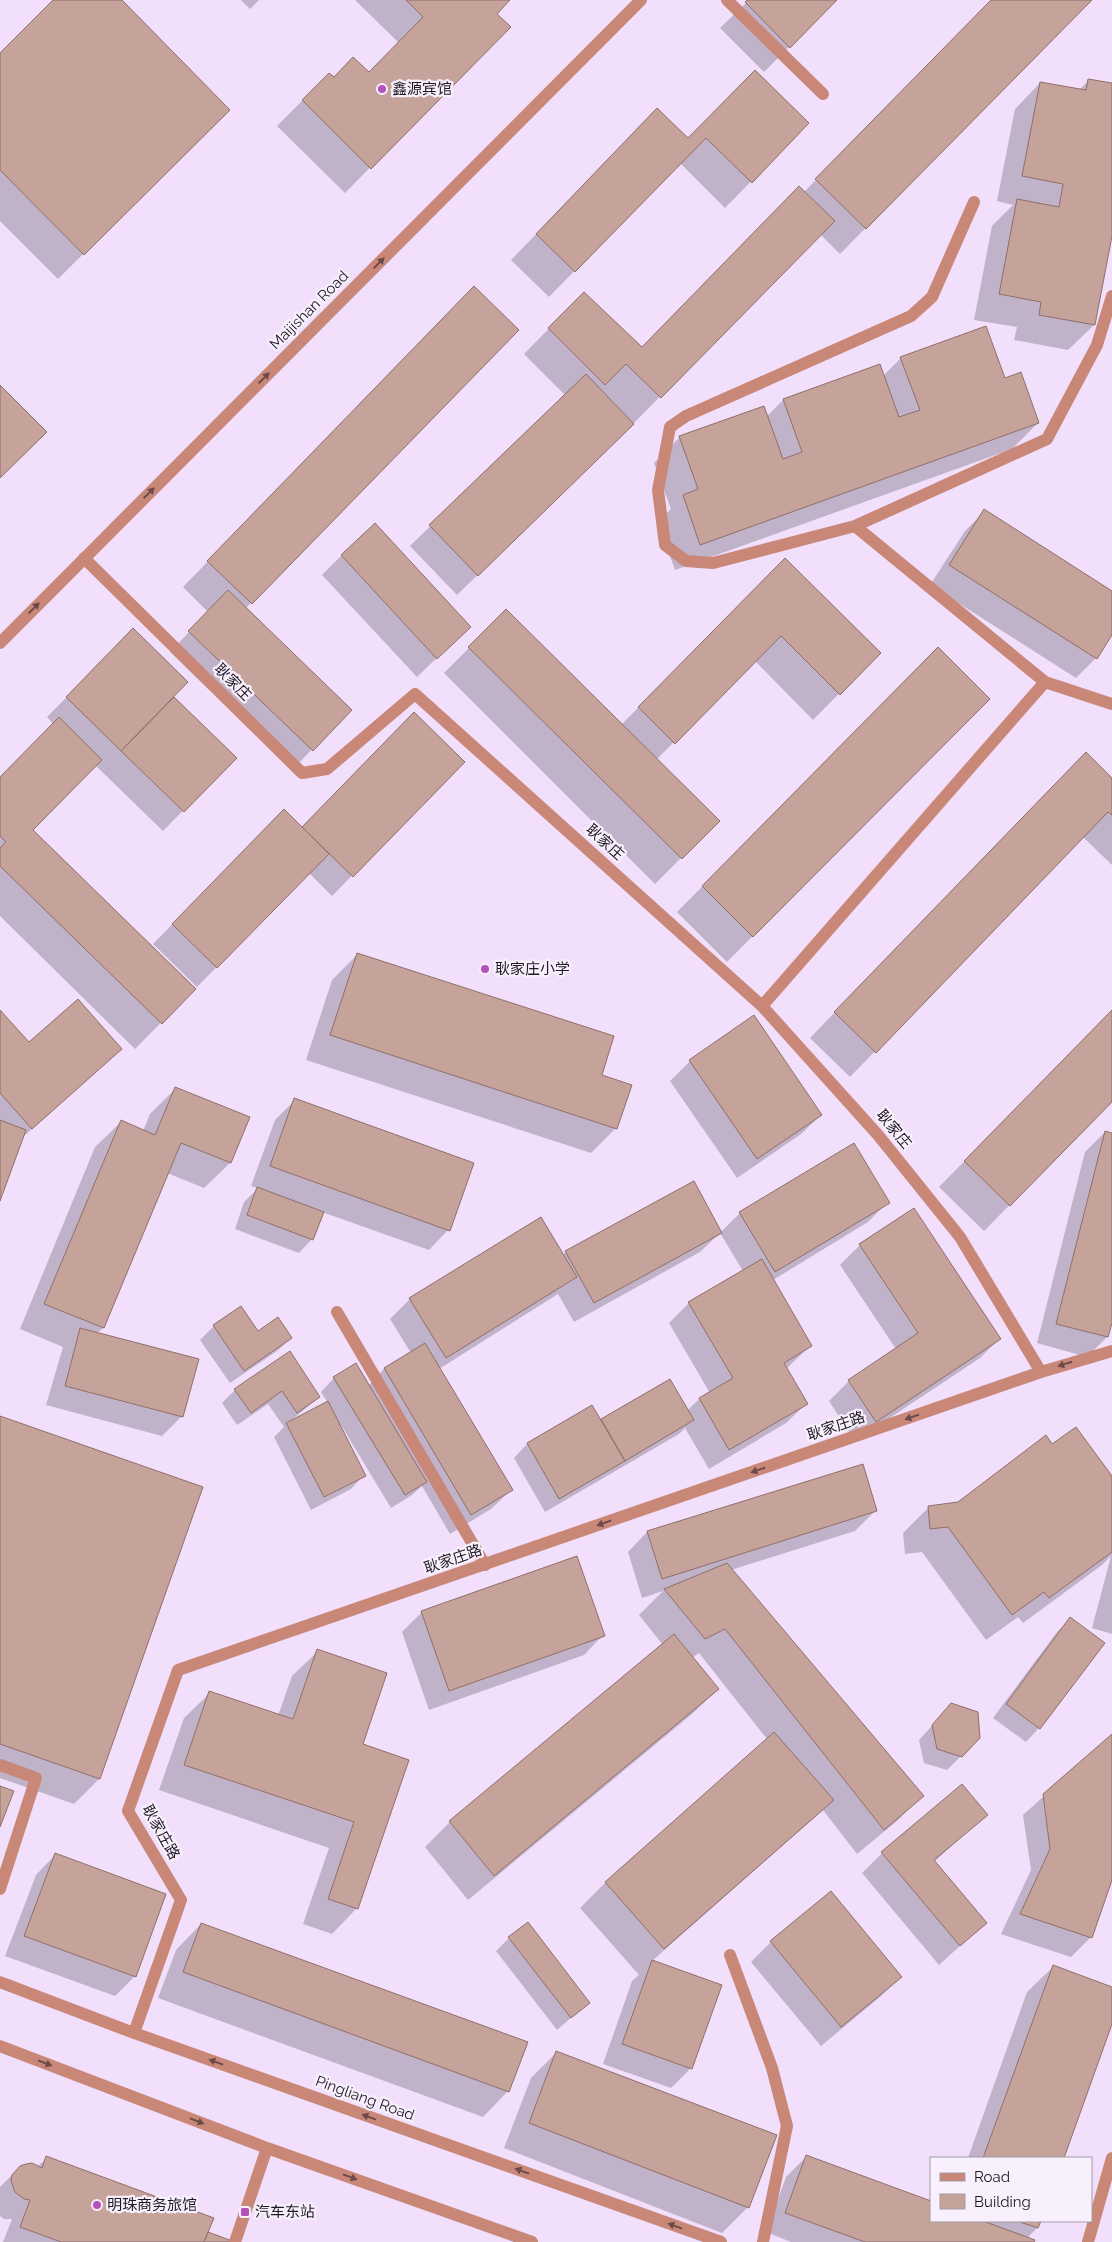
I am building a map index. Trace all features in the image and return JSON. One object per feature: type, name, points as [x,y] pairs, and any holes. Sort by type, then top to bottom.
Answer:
[{"type":"street","name":"Maijishan Road","points":[[0,643],[641,0]]},
{"type":"street","points":[[727,0],[823,94]]},
{"type":"street","points":[[974,202],[932,297],[911,316],[686,416],[670,427],[658,490],[665,545],[686,561],[713,563],[855,526],[1047,439],[1097,345],[1112,296]]},
{"type":"street","points":[[855,526],[1045,682],[1112,704]]},
{"type":"street","name":"耿家庄","points":[[84,558],[302,773],[327,769],[415,694],[762,1006],[878,1135],[960,1237],[1041,1372]]},
{"type":"street","points":[[762,1006],[1045,682]]},
{"type":"street","points":[[338,1312],[485,1565]]},
{"type":"street","name":"耿家庄路","points":[[134,2033],[181,1900],[128,1811],[178,1670],[1041,1372],[1112,1351]]},
{"type":"street","points":[[0,1765],[36,1778],[0,1889]]},
{"type":"street","points":[[730,1955],[772,2068],[787,2126],[763,2242]]},
{"type":"street","name":"Pingliang Road","points":[[0,1982],[134,2033],[721,2242]]},
{"type":"street","points":[[1,2048],[267,2148],[532,2242]]},
{"type":"street","points":[[235,2242],[267,2148]]},
{"type":"street","points":[[1088,2242],[1112,2158]]},
{"type":"building","points":[[53,0],[122,0],[230,110],[84,255],[0,170],[0,53]]},
{"type":"building","name":"鑫源宾馆","points":[[406,0],[510,0],[497,14],[511,27],[371,169],[302,100],[329,73],[334,77],[353,57],[369,72],[423,17]]},
{"type":"building","points":[[747,0],[837,0],[790,48],[745,2]]},
{"type":"building","points":[[991,0],[1092,0],[866,229],[815,179]]},
{"type":"building","points":[[755,70],[809,123],[752,183],[706,138],[575,272],[536,234],[657,108],[688,138]]},
{"type":"building","points":[[1088,79],[1112,83],[1112,236],[1095,325],[1039,315],[1041,302],[999,294],[1017,199],[1059,207],[1063,184],[1022,176],[1040,82],[1086,90]]},
{"type":"building","points":[[799,186],[835,221],[661,398],[626,364],[605,385],[548,328],[584,292],[642,347]]},
{"type":"building","points":[[474,286],[519,330],[252,604],[207,561]]},
{"type":"building","points":[[986,326],[1005,378],[1021,372],[1039,423],[700,545],[683,495],[698,489],[679,436],[764,406],[783,459],[802,452],[783,399],[880,364],[899,417],[920,410],[900,357]]},
{"type":"building","points":[[586,374],[634,424],[478,576],[429,525]]},
{"type":"building","points":[[0,385],[47,432],[0,478]]},
{"type":"building","points":[[984,509],[1112,591],[1112,635],[1097,659],[949,565]]},
{"type":"building","points":[[375,523],[471,627],[437,659],[341,555]]},
{"type":"building","points":[[785,558],[881,653],[840,695],[781,636],[675,744],[638,707]]},
{"type":"building","points":[[228,590],[352,710],[313,751],[188,631]]},
{"type":"building","points":[[506,609],[720,821],[682,859],[468,647]]},
{"type":"building","points":[[133,628],[188,682],[121,751],[66,697]]},
{"type":"building","points":[[938,647],[990,699],[753,937],[702,886]]},
{"type":"building","points":[[174,697],[237,758],[184,812],[121,751]]},
{"type":"building","points":[[414,712],[465,762],[353,877],[302,827]]},
{"type":"building","points":[[59,717],[102,760],[33,830],[196,989],[162,1024],[0,866],[0,848],[6,842],[0,836],[0,777]]},
{"type":"building","points":[[1086,752],[1112,778],[1112,815],[1108,812],[876,1053],[834,1012]]},
{"type":"building","points":[[284,809],[329,854],[217,968],[172,924]]},
{"type":"building","points":[[357,953],[614,1036],[602,1075],[632,1085],[617,1129],[330,1035]]},
{"type":"building","points":[[78,999],[122,1049],[32,1129],[0,1093],[0,1010],[29,1042]]},
{"type":"building","points":[[1112,1010],[1112,1102],[1010,1206],[964,1161]]},
{"type":"building","points":[[754,1015],[822,1115],[757,1159],[689,1060]]},
{"type":"building","points":[[175,1087],[250,1117],[231,1163],[181,1143],[104,1328],[44,1304],[121,1120],[155,1135]]},
{"type":"building","points":[[294,1098],[474,1163],[450,1231],[270,1166]]},
{"type":"building","points":[[0,1120],[26,1130],[0,1201]]},
{"type":"building","points":[[1105,1131],[1112,1133],[1112,1323],[1108,1337],[1056,1324]]},
{"type":"building","points":[[854,1143],[890,1203],[775,1272],[739,1212]]},
{"type":"building","points":[[694,1181],[722,1233],[594,1303],[565,1251]]},
{"type":"building","points":[[257,1187],[324,1212],[313,1240],[247,1215]]},
{"type":"building","points":[[914,1208],[1001,1339],[876,1422],[848,1380],[918,1333],[859,1244]]},
{"type":"building","points":[[541,1217],[577,1277],[446,1358],[409,1298]]},
{"type":"building","points":[[762,1259],[812,1346],[784,1363],[808,1404],[729,1450],[699,1398],[733,1378],[688,1302]]},
{"type":"building","points":[[241,1306],[258,1331],[278,1317],[292,1338],[244,1371],[213,1325]]},
{"type":"building","points":[[80,1328],[199,1359],[183,1417],[65,1386]]},
{"type":"building","points":[[425,1343],[513,1490],[471,1515],[384,1368]]},
{"type":"building","points":[[290,1351],[320,1397],[297,1413],[282,1391],[251,1413],[234,1389]]},
{"type":"building","points":[[356,1363],[427,1482],[405,1495],[333,1377]]},
{"type":"building","points":[[670,1379],[694,1420],[625,1461],[601,1419]]},
{"type":"building","points":[[328,1401],[366,1476],[324,1497],[286,1423]]},
{"type":"building","points":[[592,1405],[625,1461],[559,1499],[527,1443]]},
{"type":"building","points":[[0,1416],[203,1487],[100,1779],[0,1744]]},
{"type":"building","points":[[1076,1427],[1112,1476],[1112,1552],[1049,1598],[1044,1592],[1012,1615],[948,1527],[930,1529],[928,1506],[958,1502],[1046,1435],[1052,1444]]},
{"type":"building","points":[[863,1464],[877,1511],[662,1579],[647,1531]]},
{"type":"building","points":[[577,1556],[605,1636],[449,1691],[421,1611]]},
{"type":"building","points":[[727,1563],[924,1796],[884,1830],[725,1629],[705,1639],[664,1589]]},
{"type":"building","points":[[1070,1617],[1105,1643],[1040,1729],[1006,1704]]},
{"type":"building","points":[[674,1634],[719,1689],[494,1876],[449,1821]]},
{"type":"building","points":[[317,1649],[387,1673],[363,1744],[409,1760],[358,1909],[328,1899],[354,1822],[184,1765],[209,1691],[293,1719]]},
{"type":"building","points":[[951,1703],[978,1712],[980,1738],[962,1757],[937,1749],[932,1725]]},
{"type":"building","points":[[774,1732],[834,1800],[664,1949],[605,1882]]},
{"type":"building","points":[[1112,1734],[1112,1880],[1092,1938],[1020,1914],[1050,1849],[1043,1794]]},
{"type":"building","points":[[962,1784],[988,1815],[934,1860],[987,1923],[960,1946],[881,1852]]},
{"type":"building","points":[[0,1786],[14,1791],[0,1827]]},
{"type":"building","points":[[55,1853],[166,1894],[136,1977],[24,1936]]},
{"type":"building","points":[[831,1891],[902,1977],[841,2027],[770,1941]]},
{"type":"building","points":[[528,1922],[590,2003],[571,2018],[508,1937]]},
{"type":"building","points":[[201,1923],[528,2042],[509,2092],[183,1972]]},
{"type":"building","points":[[652,1960],[722,1985],[692,2069],[622,2044]]},
{"type":"building","points":[[1053,1965],[1112,1987],[1112,2024],[1064,2157],[983,2157]]},
{"type":"building","points":[[556,2051],[777,2135],[749,2208],[529,2123]]},
{"type":"building","points":[[806,2155],[930,2201],[930,2222],[986,2222],[1035,2240],[1034,2242],[865,2242],[785,2213]]},
{"type":"building","points":[[46,2156],[214,2218],[204,2242],[61,2242],[20,2227],[30,2200],[24,2199],[15,2192],[11,2181],[12,2175],[20,2166],[26,2164],[32,2163],[42,2168]]},
{"type":"building","points":[[1020,2222],[1041,2222],[1038,2228]]},
{"type":"building","points":[[208,2232],[235,2242],[204,2242]]},
{"type":"place","name":"鑫源宾馆","points":[[382,89]]},
{"type":"place","name":"耿家庄小学","points":[[485,969]]},
{"type":"place","name":"明珠商务旅馆","points":[[97,2205]]},
{"type":"place","name":"汽车东站","points":[[245,2212]]}]
